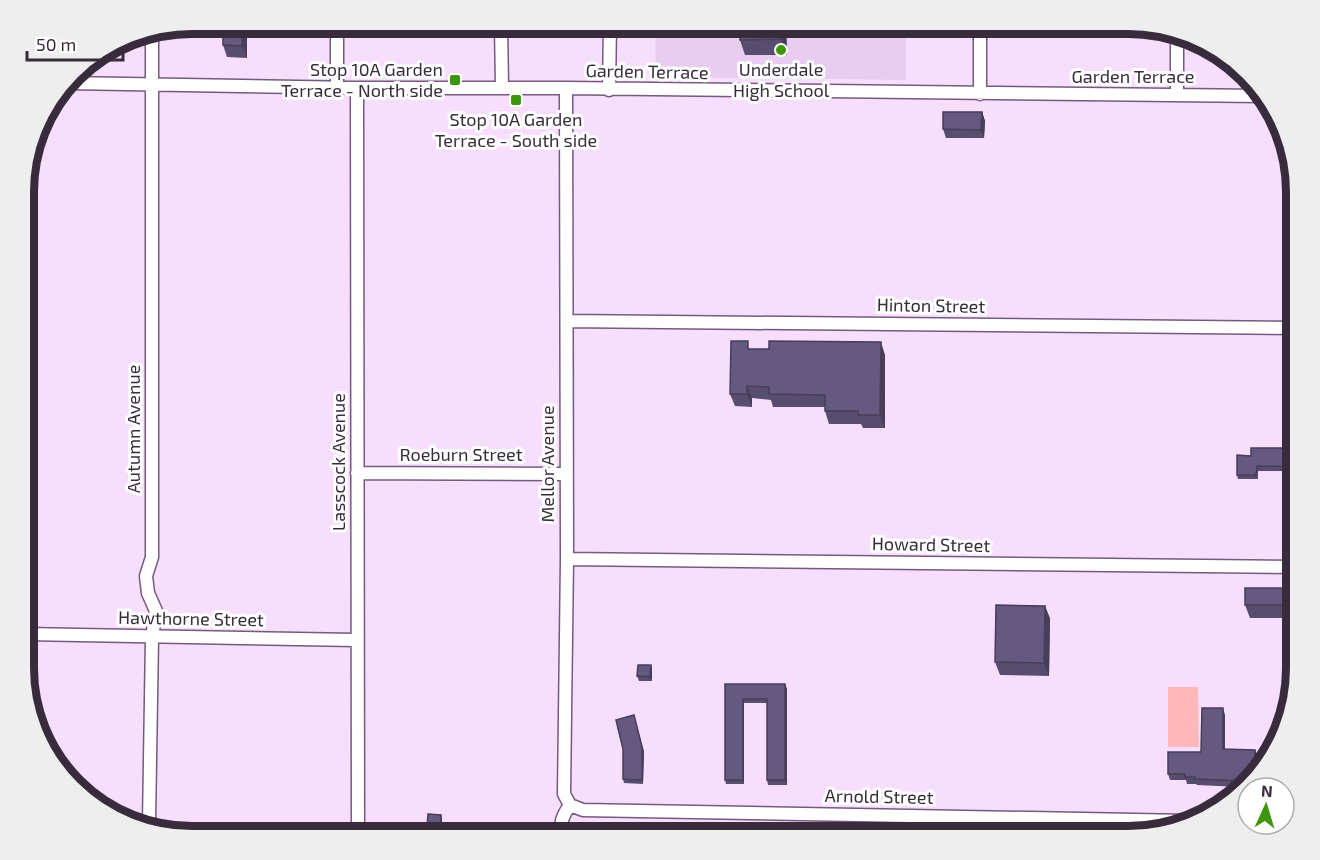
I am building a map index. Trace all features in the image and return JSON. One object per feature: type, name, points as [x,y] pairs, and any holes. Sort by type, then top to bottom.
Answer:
[{"type":"street","points":[[337,35],[337,88]]},
{"type":"street","points":[[501,35],[502,88]]},
{"type":"street","points":[[609,90],[610,35]]},
{"type":"street","points":[[980,35],[980,94]]},
{"type":"street","name":"Autumn Avenue","points":[[149,819],[152,637],[156,611],[148,593],[146,576],[152,557],[152,40]]},
{"type":"street","points":[[1177,43],[1177,95]]},
{"type":"street","name":"Garden Terrace","points":[[79,83],[337,88],[566,88],[1253,96]]},
{"type":"street","name":"Lasscock Avenue","points":[[357,88],[358,826]]},
{"type":"street","name":"Mellor Avenue","points":[[561,826],[563,814],[570,805],[564,794],[567,559],[566,88]]},
{"type":"street","name":"Hinton Street","points":[[567,321],[1285,328]]},
{"type":"street","name":"Roeburn Street","points":[[357,473],[566,474]]},
{"type":"street","name":"Howard Street","points":[[567,559],[1285,567]]},
{"type":"street","name":"Hawthorne Street","points":[[35,634],[356,640]]},
{"type":"street","name":"Arnold Street","points":[[570,805],[583,810],[1167,820]]},
{"type":"shaded area","name":"Underdale High School","points":[[656,35],[906,35],[906,80],[655,77]]},
{"type":"shaded area","points":[[1168,687],[1198,687],[1199,747],[1168,747]]},
{"type":"building","points":[[223,35],[242,35],[242,46],[223,45]]},
{"type":"building","points":[[740,35],[781,35],[781,39],[740,40]]},
{"type":"building","points":[[943,112],[982,112],[981,130],[943,129]]},
{"type":"building","points":[[731,341],[748,341],[748,349],[769,349],[769,341],[881,342],[880,415],[858,415],[858,411],[825,411],[825,395],[769,394],[769,387],[747,386],[747,394],[730,394]]},
{"type":"building","points":[[1251,448],[1285,448],[1285,467],[1257,466],[1256,475],[1237,475],[1237,455],[1251,456]]},
{"type":"building","points":[[1245,588],[1285,588],[1285,605],[1245,605]]},
{"type":"building","points":[[996,605],[1045,606],[1044,663],[995,662]]},
{"type":"building","points":[[638,665],[651,665],[650,677],[637,676]]},
{"type":"building","points":[[725,684],[785,684],[785,780],[767,780],[767,699],[743,699],[743,780],[725,780]]},
{"type":"building","points":[[1202,708],[1223,708],[1223,749],[1255,750],[1254,762],[1242,776],[1236,776],[1236,781],[1195,779],[1195,777],[1185,777],[1185,774],[1168,774],[1168,752],[1201,752]]},
{"type":"building","points":[[634,715],[642,747],[642,780],[623,779],[623,749],[616,720]]},
{"type":"building","points":[[428,814],[441,815],[440,826],[427,826]]},
{"type":"place","name":"Underdale High School","points":[[781,50]]},
{"type":"place","name":"Stop 10A Garden Terrace - North side","points":[[455,80]]},
{"type":"place","name":"Stop 10A Garden Terrace - South side","points":[[516,100]]}]
